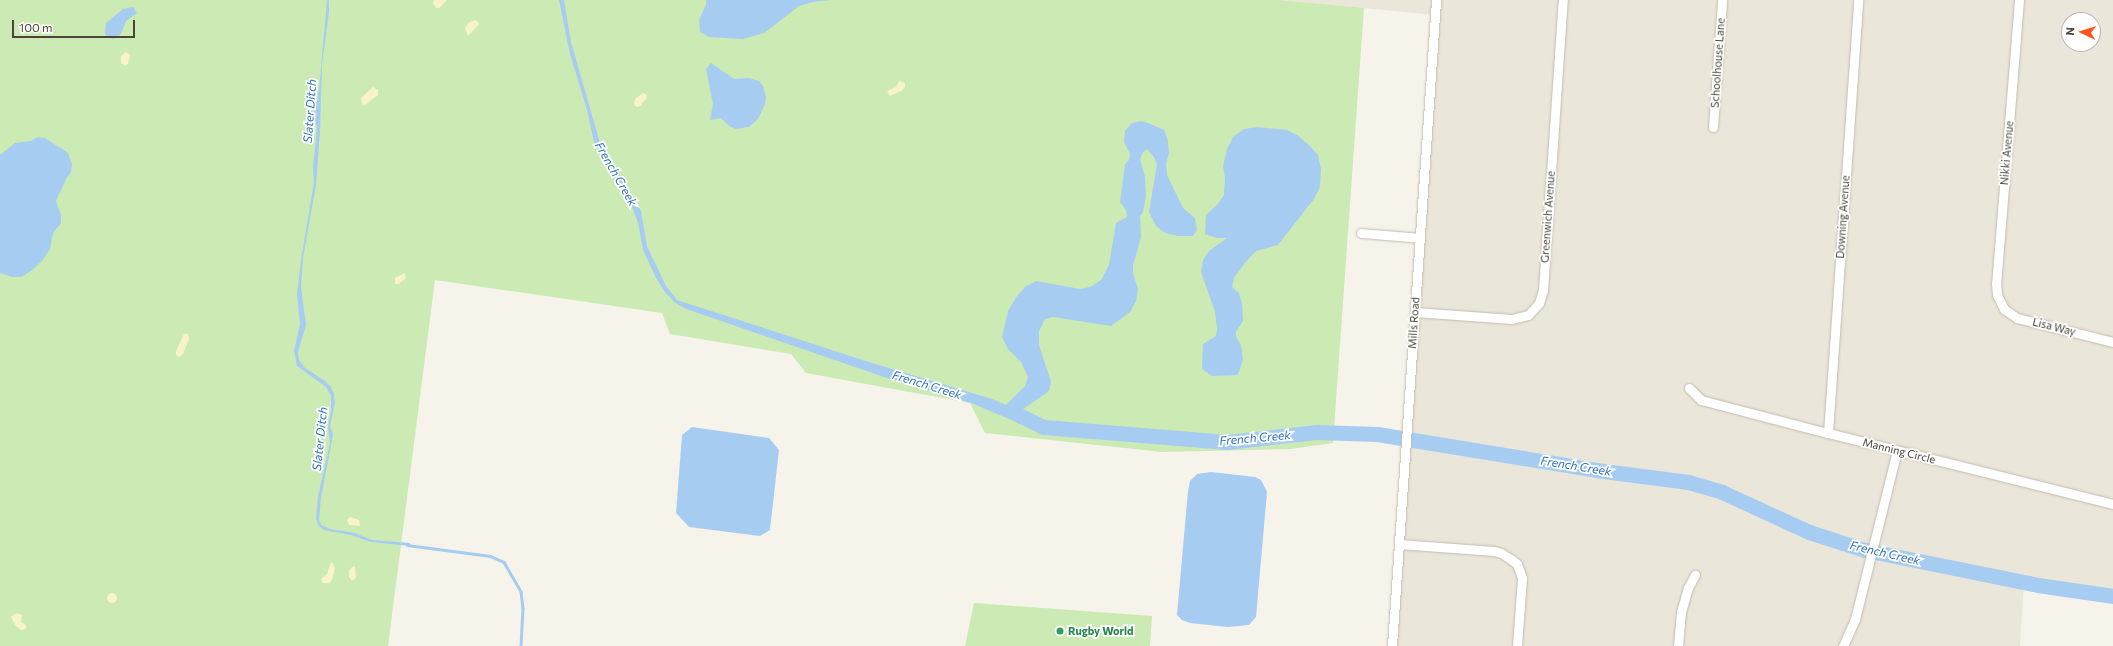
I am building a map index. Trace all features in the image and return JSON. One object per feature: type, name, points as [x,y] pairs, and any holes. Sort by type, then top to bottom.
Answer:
[{"type":"street","name":"Mills Road","points":[[1392,646],[1436,0]]},
{"type":"street","name":"Greenwich Avenue","points":[[1415,312],[1512,319],[1528,315],[1539,303],[1543,290],[1562,0]]},
{"type":"street","name":"Schoolhouse Lane","points":[[1713,127],[1722,0]]},
{"type":"street","name":"Downing Avenue","points":[[1828,433],[1858,0]]},
{"type":"street","name":"Nikki Avenue","points":[[2000,304],[1997,295],[1996,283],[2019,0]]},
{"type":"street","points":[[1361,233],[1420,238]]},
{"type":"street","name":"Lisa Way","points":[[2000,304],[2008,313],[2019,318],[2113,342]]},
{"type":"street","name":"Manning Circle","points":[[1689,388],[1701,400],[1897,451],[2113,504]]},
{"type":"street","points":[[1843,646],[1854,624],[1897,451]]},
{"type":"street","points":[[1399,544],[1501,552],[1517,564],[1522,578],[1517,646]]},
{"type":"street","points":[[1678,646],[1681,612],[1688,588],[1695,575]]},
{"type":"shaded area","points":[[1280,0],[2113,0],[2113,596],[2024,582],[2020,646],[1392,646],[1435,15]]},
{"type":"green space","points":[[0,0],[1280,0],[1364,8],[1333,443],[1291,449],[1162,452],[985,433],[970,403],[806,373],[791,354],[670,334],[662,313],[435,280],[388,646],[0,646]]},
{"type":"green space","name":"Rugby World","points":[[974,603],[1152,616],[1150,646],[965,646]]},
{"type":"sand","points":[[434,0],[447,0],[439,8],[436,8],[433,3]]},
{"type":"sand","points":[[475,20],[479,24],[468,36],[465,28],[468,23]]},
{"type":"sand","points":[[126,52],[130,55],[128,64],[125,66],[121,63],[121,56]]},
{"type":"sand","points":[[899,81],[905,83],[905,87],[901,91],[890,96],[887,91],[896,87]]},
{"type":"sand","points":[[373,87],[378,90],[378,95],[365,105],[362,104],[361,98]]},
{"type":"sand","points":[[643,93],[647,95],[646,99],[640,106],[636,107],[634,104],[635,99]]},
{"type":"sand","points":[[405,273],[406,278],[399,284],[395,284],[395,278]]},
{"type":"sand","points":[[184,334],[188,334],[189,339],[183,354],[179,357],[176,355],[176,351]]},
{"type":"sand","points":[[350,517],[359,520],[360,526],[349,525],[347,520]]},
{"type":"sand","points":[[331,562],[335,568],[332,580],[329,583],[323,583],[321,579],[327,574]]},
{"type":"sand","points":[[355,566],[356,578],[352,581],[349,577],[349,571]]},
{"type":"sand","points":[[110,593],[114,593],[116,594],[116,602],[110,603],[107,600],[107,596]]},
{"type":"sand","points":[[16,613],[22,615],[21,622],[26,625],[26,629],[21,630],[16,626],[11,617]]},
{"type":"water","points":[[327,0],[329,0],[329,12],[322,65],[320,131],[316,185],[303,258],[301,287],[306,325],[298,352],[299,360],[305,368],[325,381],[330,386],[334,394],[335,403],[330,426],[333,434],[321,497],[319,520],[321,525],[330,529],[355,533],[372,540],[410,543],[410,546],[371,542],[351,535],[324,530],[318,525],[316,519],[318,496],[330,443],[328,426],[331,411],[331,396],[326,387],[297,366],[294,351],[300,324],[297,295],[301,260],[314,182],[313,168],[317,128],[314,116],[319,90]]},
{"type":"water","points":[[559,0],[564,0],[571,42],[600,143],[641,211],[647,246],[666,286],[677,300],[872,363],[992,399],[1006,405],[1025,386],[1028,377],[1021,362],[1008,349],[1002,337],[1008,311],[1017,296],[1025,287],[1036,281],[1080,289],[1090,287],[1101,280],[1109,265],[1116,223],[1127,217],[1126,210],[1120,202],[1125,164],[1129,160],[1130,154],[1124,142],[1125,131],[1132,123],[1141,121],[1164,130],[1168,141],[1169,153],[1166,164],[1167,175],[1183,208],[1195,218],[1197,230],[1193,236],[1178,236],[1165,233],[1156,226],[1149,212],[1157,164],[1154,157],[1147,149],[1143,152],[1140,159],[1145,177],[1146,196],[1143,212],[1140,216],[1141,237],[1133,266],[1133,273],[1138,289],[1136,301],[1130,312],[1111,326],[1053,317],[1045,319],[1039,331],[1039,345],[1051,382],[1049,391],[1019,412],[1040,422],[1035,430],[971,403],[887,378],[686,309],[674,302],[665,292],[655,276],[643,250],[638,223],[632,207],[620,183],[594,142],[587,110],[570,54]]},
{"type":"water","points":[[706,0],[831,0],[813,2],[799,6],[764,33],[743,39],[709,37],[700,32],[699,20],[706,5]]},
{"type":"water","points":[[133,7],[137,13],[126,21],[121,34],[114,39],[107,37],[105,34],[106,23],[123,9]]},
{"type":"water","points":[[711,63],[734,79],[749,78],[759,81],[763,86],[766,97],[765,104],[758,119],[749,127],[736,129],[729,126],[721,118],[710,120],[713,104],[706,69]]},
{"type":"water","points":[[1258,127],[1287,130],[1297,135],[1309,145],[1318,155],[1321,169],[1320,187],[1314,199],[1278,245],[1256,251],[1234,278],[1232,287],[1239,293],[1242,303],[1243,321],[1236,332],[1236,337],[1241,345],[1243,359],[1238,375],[1212,376],[1202,369],[1203,344],[1216,336],[1217,329],[1215,312],[1201,272],[1203,260],[1209,251],[1227,238],[1217,238],[1205,234],[1206,215],[1217,205],[1224,195],[1225,178],[1223,166],[1227,149],[1233,137],[1244,129]]},
{"type":"water","points":[[38,137],[45,138],[68,153],[72,164],[71,172],[66,179],[56,201],[61,215],[61,223],[53,233],[50,249],[42,261],[31,271],[21,277],[12,277],[0,273],[0,155],[15,143],[31,141]]},
{"type":"water","points":[[692,427],[769,438],[779,450],[770,530],[760,536],[689,527],[676,513],[682,435]]},
{"type":"water","points":[[1211,472],[1255,477],[1261,480],[1267,492],[1256,617],[1249,625],[1228,627],[1190,623],[1182,620],[1177,615],[1190,481],[1197,474]]},
{"type":"waterway","name":"French Creek","points":[[1021,416],[1044,427],[1227,442],[1316,432],[1377,434],[1596,470],[1688,482],[1722,492],[1809,532],[1865,550],[2038,585],[2113,596]]},
{"type":"waterway","name":"Slater Ditch","points":[[407,545],[490,556],[504,562],[521,592],[523,608],[521,646]]},
{"type":"place","name":"Rugby World","points":[[1060,631]]}]
